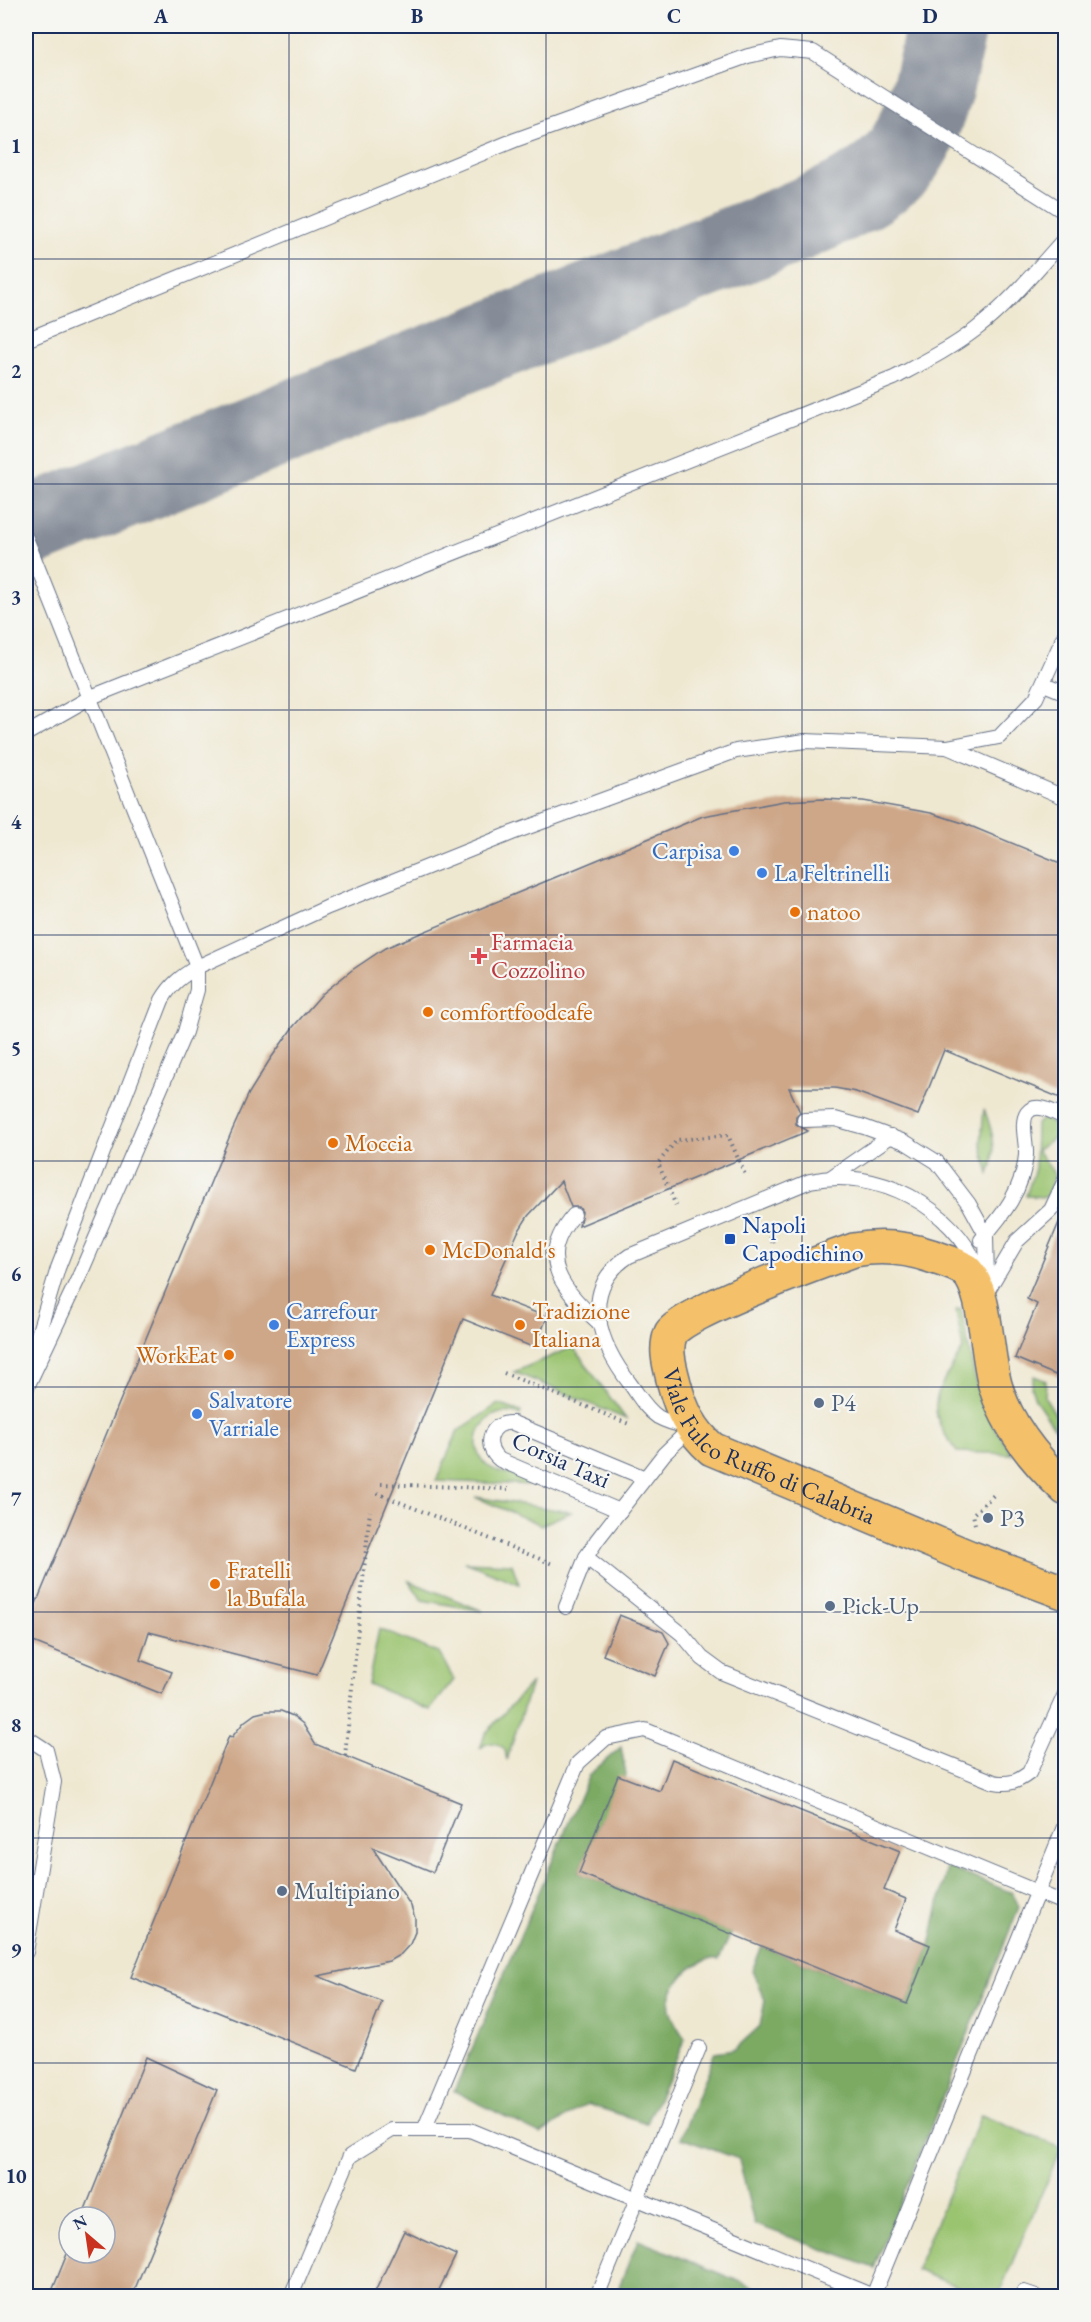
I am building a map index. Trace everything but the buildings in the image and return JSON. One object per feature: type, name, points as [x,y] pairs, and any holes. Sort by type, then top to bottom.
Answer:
[{"type":"main road","name":"Viale Fulco Ruffo di Calabria","points":[[1065,1489],[1024,1442],[1006,1413],[990,1369],[984,1300],[974,1280],[965,1271],[962,1258],[878,1246],[854,1250],[697,1313],[672,1331],[668,1346],[669,1364],[681,1405],[691,1428],[701,1440],[724,1454],[969,1557],[1065,1593]]},
{"type":"lane","points":[[26,340],[515,140],[748,56],[780,49],[813,52],[1065,213]]},
{"type":"lane","points":[[26,734],[90,697],[894,378],[940,354],[976,330],[1012,296],[1065,237]]},
{"type":"lane","points":[[26,538],[197,967],[197,990],[185,1032],[79,1277],[26,1389]]},
{"type":"lane","points":[[26,1375],[58,1269],[162,1000],[174,983],[197,967],[328,907],[512,833],[736,752],[805,741],[947,747],[999,736],[1036,698],[1065,632]]},
{"type":"lane","points":[[1044,684],[1065,693]]},
{"type":"lane","points":[[947,747],[1065,798]]},
{"type":"lane","points":[[691,1428],[671,1423],[649,1410],[610,1354],[600,1324],[598,1304],[605,1278],[622,1261],[810,1181],[830,1178],[856,1179],[888,1186],[912,1197],[933,1212],[956,1234],[962,1258],[986,1235],[1014,1198],[1020,1184],[1026,1155],[1024,1119],[1028,1113],[1040,1107],[1065,1118]]},
{"type":"lane","points":[[804,1120],[835,1119],[891,1136],[919,1150],[947,1173],[969,1204],[986,1235],[984,1300]]},
{"type":"lane","points":[[830,1178],[891,1136]]},
{"type":"lane","points":[[984,1300],[1017,1241],[1050,1210],[1065,1178]]},
{"type":"lane","points":[[574,1215],[561,1230],[556,1245],[555,1258],[559,1275],[565,1287],[579,1304],[600,1324]]},
{"type":"lane","name":"Corsia Taxi","points":[[620,1510],[500,1460],[495,1456],[490,1442],[494,1429],[499,1425],[513,1423],[645,1478]]},
{"type":"lane","points":[[566,1607],[585,1557],[664,1454],[691,1428]]},
{"type":"lane","points":[[585,1557],[682,1634],[702,1658],[721,1672],[994,1782],[1007,1784],[1020,1780],[1029,1773],[1065,1692]]},
{"type":"lane","points":[[424,2130],[578,1763],[606,1738],[645,1730],[1065,1904]]},
{"type":"lane","points":[[26,1737],[46,1750],[54,1782],[26,1952]]},
{"type":"lane","points":[[291,2296],[350,2156],[392,2130],[470,2130],[873,2296],[1065,1822]]},
{"type":"lane","points":[[597,2296],[699,2048]]},
{"type":"lane","points":[[1022,2296],[1024,2292],[1036,2296]]},
{"type":"path","points":[[676,1206],[658,1163],[677,1140],[729,1135],[746,1177]]},
{"type":"path","points":[[768,1230],[774,1246]]},
{"type":"path","points":[[504,1373],[629,1424]]},
{"type":"path","points":[[381,1484],[517,1489]]},
{"type":"path","points":[[377,1493],[555,1565]]},
{"type":"path","points":[[976,1531],[973,1514],[996,1493]]},
{"type":"path","points":[[345,1756],[370,1511]]},
{"type":"green space","points":[[984,1109],[994,1149],[989,1174],[981,1143]]},
{"type":"green space","points":[[1043,1119],[1064,1129],[1065,1142],[1059,1134],[1037,1150],[1055,1175],[1046,1197],[1026,1196],[1035,1168],[1036,1124]]},
{"type":"green space","points":[[961,1309],[977,1388],[995,1428],[1012,1454],[957,1452],[939,1423],[936,1400],[945,1378],[963,1349],[956,1310]]},
{"type":"green space","points":[[573,1347],[626,1419],[514,1372]]},
{"type":"green space","points":[[1034,1376],[1046,1381],[1045,1397],[1065,1430],[1065,1443],[1035,1399],[1031,1387]]},
{"type":"green space","points":[[498,1404],[521,1412],[520,1415],[503,1413],[490,1418],[484,1424],[477,1439],[479,1454],[489,1467],[504,1473],[534,1479],[536,1485],[436,1481],[458,1431]]},
{"type":"green space","points":[[475,1497],[571,1512],[541,1525]]},
{"type":"green space","points":[[465,1562],[512,1564],[519,1584]]},
{"type":"green space","points":[[409,1581],[483,1611],[422,1600]]},
{"type":"green space","points":[[379,1629],[439,1653],[454,1680],[430,1710],[368,1684]]},
{"type":"green space","points":[[531,1683],[507,1760],[505,1750],[499,1745],[489,1743],[480,1749],[485,1734]]},
{"type":"green space","points":[[621,1747],[626,1774],[600,1821],[579,1873],[731,1933],[719,1959],[703,1961],[688,1970],[673,1991],[669,2004],[670,2010],[685,2039],[647,2123],[587,2104],[540,2134],[454,2091],[589,1775]]},
{"type":"green space","points":[[947,1867],[1013,1893],[1019,1907],[874,2268],[754,2224],[739,2159],[681,2138],[715,2052],[735,2049],[760,2026],[765,2000],[752,1971],[762,1946],[907,2004],[930,1945]]},
{"type":"green space","points":[[981,2115],[1061,2148],[998,2296],[981,2296],[916,2270]]},
{"type":"green space","points":[[638,2240],[775,2296],[615,2296]]},
{"type":"taxiway","points":[[26,528],[353,396],[783,227],[845,199],[889,171],[909,146],[930,96],[946,26]]},
{"type":"place","name":"Carpisa","points":[[734,851]]},
{"type":"place","name":"La Feltrinelli","points":[[762,873]]},
{"type":"place","name":"natoo","points":[[795,912]]},
{"type":"place","name":"Farmacia Cozzolino","points":[[479,956]]},
{"type":"place","name":"comfortfoodcafe","points":[[428,1012]]},
{"type":"place","name":"Moccia","points":[[333,1143]]},
{"type":"place","name":"Napoli Capodichino","points":[[730,1239]]},
{"type":"place","name":"McDonald's","points":[[430,1250]]},
{"type":"place","name":"Carrefour Express","points":[[274,1325]]},
{"type":"place","name":"Tradizione Italiana","points":[[520,1325]]},
{"type":"place","name":"WorkEat","points":[[229,1355]]},
{"type":"place","name":"P4","points":[[819,1403]]},
{"type":"place","name":"Salvatore Varriale","points":[[197,1414]]},
{"type":"place","name":"P3","points":[[988,1518]]},
{"type":"place","name":"Fratelli la Bufala","points":[[215,1584]]},
{"type":"place","name":"Pick-Up","points":[[830,1606]]},
{"type":"place","name":"Multipiano","points":[[282,1891]]}]
